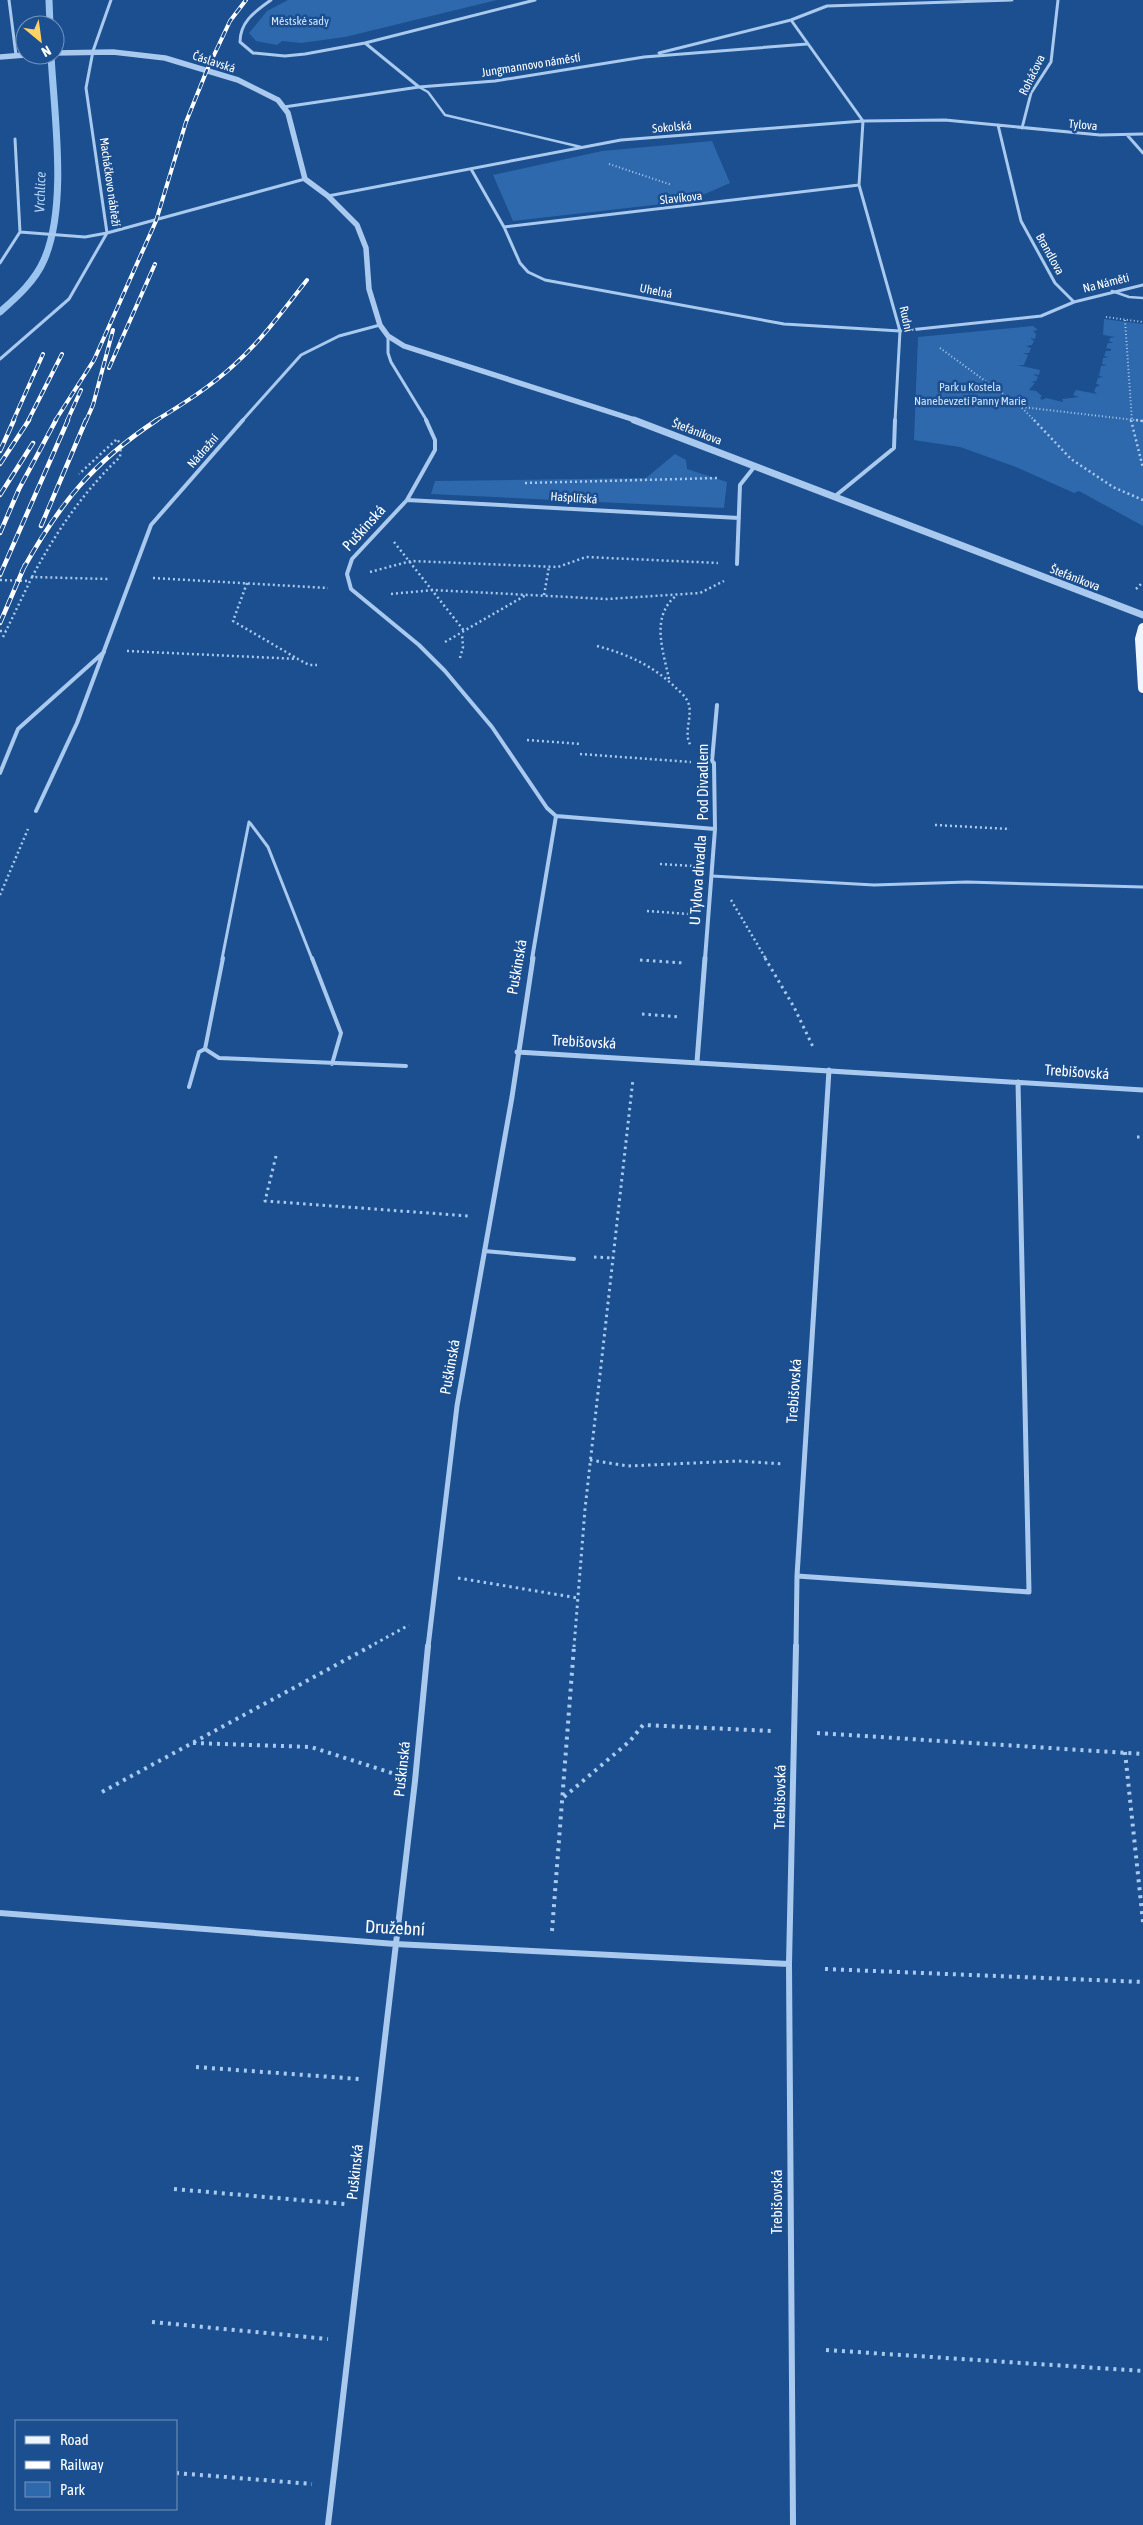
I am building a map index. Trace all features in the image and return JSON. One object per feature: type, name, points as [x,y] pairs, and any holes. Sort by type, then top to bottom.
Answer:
[{"type":"main road","points":[[1143,628],[1140,639],[1143,688]]},
{"type":"street","points":[[9,0],[15,47]]},
{"type":"street","name":"Macháčkovo nábřeží","points":[[0,359],[69,299],[107,233],[86,88],[93,51],[111,0]]},
{"type":"street","points":[[271,0],[253,14],[239,34],[240,42],[253,53],[286,56],[365,43],[535,0]]},
{"type":"street","points":[[910,3],[916,0]]},
{"type":"street","name":"Jungmannovo náměstí","points":[[644,57],[791,20],[827,6],[1012,0]]},
{"type":"street","name":"Roháčova","points":[[1022,128],[1031,93],[1051,62],[1058,0]]},
{"type":"street","points":[[825,1],[827,6]]},
{"type":"street","points":[[791,20],[863,121]]},
{"type":"street","points":[[365,43],[419,87],[428,92],[445,116],[581,147]]},
{"type":"street","name":"Jungmannovo náměstí","points":[[284,107],[419,87],[494,81],[644,57],[807,44]]},
{"type":"street","name":"Čáslavská","points":[[65,52],[93,51],[145,55],[190,65],[253,86],[270,94],[284,107],[291,122],[306,178]]},
{"type":"street","points":[[0,57],[15,55]]},
{"type":"street","name":"Sokolská","points":[[328,196],[621,140],[863,121],[945,120],[1022,128]]},
{"type":"street","name":"Rudní","points":[[833,498],[894,448],[900,331],[859,185],[863,121]]},
{"type":"street","name":"Brandlova","points":[[998,125],[1021,221],[1055,283],[1074,302]]},
{"type":"street","name":"Tylova","points":[[1022,128],[1128,136],[1143,134]]},
{"type":"street","points":[[1128,136],[1143,153]]},
{"type":"street","points":[[0,264],[20,232],[15,139]]},
{"type":"street","name":"Uhelná","points":[[471,169],[504,227],[520,263],[528,272],[545,280],[784,324],[900,331]]},
{"type":"street","points":[[20,232],[85,237],[107,233],[306,178],[328,196]]},
{"type":"street","name":"Slavíkova","points":[[504,227],[859,185]]},
{"type":"street","name":"Štefánikova","points":[[328,196],[357,225],[366,248],[369,289],[380,324],[388,336],[404,346],[643,423],[833,498],[1143,615]]},
{"type":"street","name":"Na Náměti","points":[[1074,302],[1112,291],[1143,285]]},
{"type":"street","points":[[900,331],[1041,316],[1074,302]]},
{"type":"street","name":"Nádražní","points":[[36,811],[77,724],[151,525],[301,355],[321,341],[355,329],[380,324]]},
{"type":"street","name":"Puškinská","points":[[351,589],[349,578],[352,559],[407,500],[435,450],[435,440],[418,404],[391,362],[388,353],[388,336]]},
{"type":"street","points":[[737,564],[740,485],[756,466]]},
{"type":"street","name":"Hašplířská","points":[[407,500],[739,518]]},
{"type":"street","points":[[351,589],[426,652],[449,675],[496,731],[547,808],[556,816]]},
{"type":"street","name":"Nádražní","points":[[0,773],[18,728],[106,650]]},
{"type":"street","name":"Pod Divadlem","points":[[715,829],[713,762],[718,705]]},
{"type":"street","name":"Puškinská","points":[[328,2525],[415,1781],[431,1613],[457,1406],[512,1097],[517,1052],[556,816]]},
{"type":"street","name":"U Tylova divadla","points":[[556,816],[715,829],[697,1062]]},
{"type":"street","name":"Trebišovská","points":[[517,1052],[1143,1090]]},
{"type":"street","name":"Trebišovská","points":[[793,2525],[790,1964],[797,1576],[829,1070]]},
{"type":"street","points":[[797,1576],[1029,1592],[1018,1082]]},
{"type":"street","name":"Družební","points":[[0,1912],[74,1920],[395,1944],[790,1964]]},
{"type":"lane","points":[[1112,291],[1129,297],[1143,298]]},
{"type":"lane","points":[[205,1049],[249,822],[268,847],[341,1033],[332,1064]]},
{"type":"lane","points":[[712,878],[874,885],[967,882],[1143,887]]},
{"type":"lane","points":[[205,1049],[219,1058],[406,1066]]},
{"type":"lane","points":[[189,1087],[199,1052],[205,1049]]},
{"type":"lane","points":[[484,1251],[574,1259]]},
{"type":"path","points":[[608,164],[676,187]]},
{"type":"path","points":[[1104,317],[1143,322]]},
{"type":"path","points":[[1125,320],[1131,419],[1143,468]]},
{"type":"path","points":[[920,329],[928,340],[1022,407],[1071,459],[1113,487],[1143,500]]},
{"type":"path","points":[[1022,407],[1143,421]]},
{"type":"path","points":[[3,637],[58,528],[97,478],[120,457],[121,446],[117,439],[95,456],[79,474]]},
{"type":"path","points":[[521,483],[696,479]]},
{"type":"path","points":[[400,548],[465,632]]},
{"type":"path","points":[[349,578],[411,561],[558,567],[586,557],[737,564]]},
{"type":"path","points":[[669,680],[660,624],[662,611],[676,595],[700,593],[726,580],[730,567],[737,564]]},
{"type":"path","points":[[544,595],[549,567]]},
{"type":"path","points":[[32,577],[82,580],[131,577]]},
{"type":"path","points":[[153,578],[351,589]]},
{"type":"path","points":[[0,580],[30,581]]},
{"type":"path","points":[[247,583],[233,621],[309,665],[317,665]]},
{"type":"path","points":[[361,597],[433,590],[607,599],[700,593]]},
{"type":"path","points":[[426,652],[465,632],[527,594]]},
{"type":"path","points":[[0,631],[6,631]]},
{"type":"path","points":[[597,646],[619,651],[642,660],[669,680],[689,704],[687,740],[697,753],[713,762]]},
{"type":"path","points":[[106,650],[298,659]]},
{"type":"path","points":[[500,738],[581,744]]},
{"type":"path","points":[[580,754],[713,762]]},
{"type":"path","points":[[0,895],[36,811]]},
{"type":"path","points":[[935,826],[1010,829]]},
{"type":"path","points":[[660,864],[698,866]]},
{"type":"path","points":[[712,878],[731,901],[794,1007],[813,1046],[815,1069]]},
{"type":"path","points":[[647,911],[692,915]]},
{"type":"path","points":[[640,960],[687,964]]},
{"type":"path","points":[[642,1014],[681,1017]]},
{"type":"path","points":[[550,1951],[590,1460],[635,1059]]},
{"type":"path","points":[[1137,1137],[1143,1137]]},
{"type":"path","points":[[276,1156],[265,1201],[463,1216]]},
{"type":"path","points":[[590,1460],[628,1466],[738,1461],[803,1465]]},
{"type":"path","points":[[436,1574],[578,1598]]},
{"type":"path","points":[[102,1792],[431,1613]]},
{"type":"path","points":[[564,1796],[630,1741],[643,1725],[795,1732],[1143,1754]]},
{"type":"path","points":[[192,1743],[311,1747],[415,1781]]},
{"type":"path","points":[[1125,1752],[1137,1850],[1143,1922]]},
{"type":"path","points":[[1137,1850],[1143,1850]]},
{"type":"path","points":[[825,1969],[1143,1982]]},
{"type":"path","points":[[196,2068],[379,2080]]},
{"type":"path","points":[[174,2189],[365,2206]]},
{"type":"path","points":[[152,2322],[349,2342]]},
{"type":"path","points":[[826,2350],[1143,2371]]},
{"type":"path","points":[[178,2473],[332,2486]]},
{"type":"green space","name":"Městské sady","points":[[288,0],[497,0],[345,37],[301,43],[282,41],[277,45],[256,41],[249,33],[267,11]]},
{"type":"green space","points":[[712,141],[730,183],[689,201],[513,221],[493,175],[602,151]]},
{"type":"green space","name":"Park u Kostela Nanebevzetí Panny Marie","points":[[1104,319],[1143,324],[1143,526],[1079,491],[1074,493],[1016,467],[960,447],[914,440],[918,337],[1033,326],[1038,330],[1033,331],[1036,334],[1035,339],[1030,338],[1034,341],[1032,345],[1026,346],[1031,348],[1029,353],[1023,353],[1028,355],[1024,365],[1017,365],[1040,370],[1039,375],[1033,374],[1038,377],[1036,381],[1031,382],[1035,383],[1029,390],[1036,391],[1042,396],[1040,398],[1042,400],[1046,398],[1063,402],[1062,399],[1079,397],[1073,395],[1076,390],[1097,394],[1094,391],[1100,385],[1096,384],[1098,378],[1103,377],[1099,376],[1101,366],[1107,365],[1102,364],[1103,358],[1109,357],[1104,356],[1106,351],[1111,351],[1111,349],[1106,348],[1108,343],[1113,343],[1109,341],[1110,338],[1115,337],[1103,335]]},
{"type":"green space","points":[[675,454],[686,460],[687,469],[727,482],[724,508],[431,494],[435,481],[646,478]]},
{"type":"waterway","name":"Vrchlice","points":[[49,0],[50,15]]},
{"type":"waterway","name":"Vrchlice","points":[[0,312],[36,275],[44,260],[51,238],[56,213],[58,187],[52,65]]},
{"type":"railway","points":[[55,421],[94,360],[156,221],[186,122],[207,70],[230,21],[246,0]]},
{"type":"railway","points":[[109,368],[155,264]]},
{"type":"railway","points":[[155,421],[206,388],[234,365],[263,335],[307,280]]},
{"type":"railway","points":[[86,421],[93,405],[113,330]]},
{"type":"railway","points":[[13,421],[43,354]]},
{"type":"railway","points":[[28,421],[62,354]]},
{"type":"railway","points":[[67,421],[81,390]]},
{"type":"railway","points":[[0,451],[14,420]]},
{"type":"railway","points":[[0,464],[29,420]]},
{"type":"railway","points":[[0,533],[19,489],[56,420]]},
{"type":"railway","points":[[0,575],[68,420]]},
{"type":"railway","points":[[41,526],[86,420]]},
{"type":"railway","points":[[24,568],[50,525],[79,486],[114,452],[157,420]]},
{"type":"railway","points":[[0,495],[33,443]]},
{"type":"railway","points":[[0,623],[24,568]]}]
